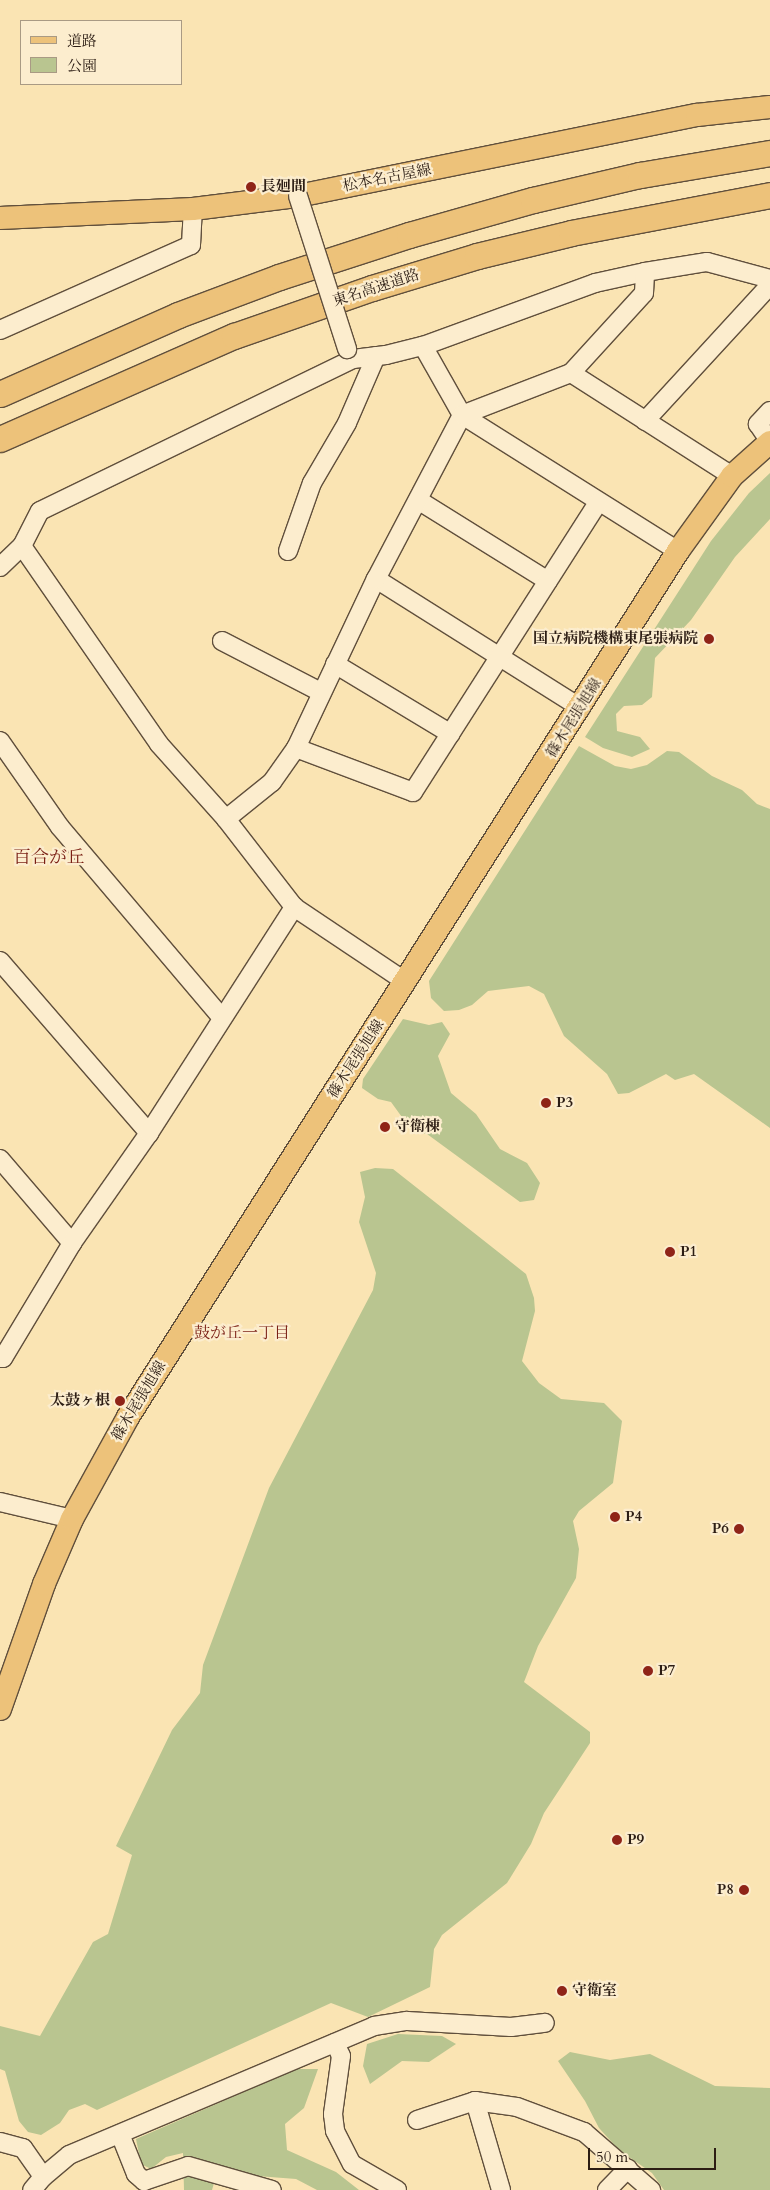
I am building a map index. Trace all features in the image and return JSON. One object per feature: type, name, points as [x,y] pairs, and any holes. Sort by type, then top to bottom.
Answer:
[{"type":"highway","points":[[0,394],[178,315],[279,277],[409,235],[533,200],[630,178],[770,153]]},
{"type":"highway","name":"東名高速道路","points":[[0,440],[234,336],[372,288],[477,256],[571,233],[770,195]]},
{"type":"main road","name":"松本名古屋線","points":[[0,218],[193,209],[298,196],[689,117],[770,107]]},
{"type":"main road","name":"篠木尾張旭線","points":[[0,1709],[44,1584],[72,1519],[128,1417],[678,552],[732,476],[770,442]]},
{"type":"street","points":[[298,196],[350,354]]},
{"type":"street","points":[[0,330],[191,245],[193,209]]},
{"type":"street","points":[[0,567],[22,546],[40,511],[350,354],[381,356],[423,346],[595,283],[645,272],[707,262],[770,279]]},
{"type":"street","points":[[226,819],[272,782],[296,748],[376,579],[462,415],[571,373],[644,293],[645,272]]},
{"type":"street","points":[[645,421],[770,285]]},
{"type":"street","points":[[423,346],[462,415],[678,552]]},
{"type":"street","points":[[288,550],[312,483],[347,423],[381,356]]},
{"type":"street","points":[[571,373],[732,476]]},
{"type":"street","points":[[770,411],[758,424],[770,442]]},
{"type":"street","points":[[418,500],[548,581]]},
{"type":"street","points":[[296,748],[413,792],[598,503]]},
{"type":"street","points":[[22,546],[159,744],[226,819],[294,907],[406,982]]},
{"type":"street","points":[[376,579],[580,708]]},
{"type":"street","points":[[222,641],[321,692]]},
{"type":"street","points":[[335,664],[451,734]]},
{"type":"street","points":[[1,745],[60,826],[221,1017]]},
{"type":"street","points":[[0,1358],[3,1358],[72,1243],[148,1133],[221,1017],[294,907]]},
{"type":"street","points":[[1,963],[148,1133]]},
{"type":"street","points":[[0,1159],[72,1243]]},
{"type":"street","points":[[0,1502],[72,1519]]},
{"type":"street","points":[[0,2142],[23,2148],[37,2184],[69,2155],[374,2026],[407,2021],[511,2027],[546,2023]]},
{"type":"street","points":[[335,2043],[341,2056],[333,2114],[338,2138],[352,2164],[397,2190]]},
{"type":"street","points":[[475,2101],[501,2190]]},
{"type":"street","points":[[417,2120],[475,2101],[517,2107],[584,2132],[628,2168],[650,2190]]},
{"type":"street","points":[[120,2134],[136,2174],[144,2181],[188,2166],[272,2190]]},
{"type":"street","points":[[607,2190],[628,2168]]},
{"type":"green space","points":[[770,473],[770,519],[735,557],[691,620],[655,658],[652,697],[642,705],[624,706],[616,714],[617,731],[640,737],[650,749],[632,757],[603,748],[585,737],[711,541],[749,493]]},
{"type":"green space","points":[[579,746],[615,766],[631,769],[647,765],[667,751],[679,752],[712,776],[742,790],[757,804],[770,809],[770,1128],[694,1074],[675,1080],[666,1074],[629,1093],[618,1094],[607,1074],[564,1036],[544,994],[529,986],[488,991],[472,1005],[459,1010],[444,1011],[431,998],[429,981]]},
{"type":"green space","points":[[403,1019],[429,1025],[442,1022],[450,1034],[438,1056],[451,1093],[476,1114],[500,1149],[527,1163],[540,1183],[534,1200],[520,1202],[427,1134],[412,1131],[391,1102],[378,1099],[362,1088],[363,1079]]},
{"type":"green space","points":[[375,1168],[393,1169],[526,1274],[534,1298],[535,1311],[522,1361],[539,1383],[561,1399],[604,1403],[622,1421],[613,1483],[579,1511],[573,1521],[579,1549],[576,1578],[538,1646],[524,1682],[590,1732],[590,1743],[544,1813],[531,1844],[507,1883],[442,1935],[434,1949],[430,1987],[368,2017],[331,2003],[97,2110],[85,2104],[69,2110],[60,2123],[41,2135],[28,2132],[19,2121],[5,2071],[0,2069],[0,2026],[40,2036],[93,1942],[108,1934],[132,1855],[116,1846],[172,1730],[200,1693],[203,1665],[269,1488],[373,1290],[376,1273],[359,1222],[365,1197],[360,1172]]},
{"type":"green space","points":[[398,2034],[442,2036],[456,2044],[429,2062],[402,2061],[370,2084],[363,2066],[367,2044]]},
{"type":"green space","points":[[570,2052],[610,2060],[650,2054],[715,2086],[770,2088],[770,2190],[664,2190],[652,2173],[619,2150],[599,2128],[585,2101],[558,2061]]},
{"type":"green space","points":[[297,2069],[318,2069],[304,2108],[285,2124],[287,2150],[336,2172],[359,2190],[317,2190],[296,2179],[217,2173],[212,2190],[184,2190],[183,2153],[166,2157],[151,2169],[141,2164],[136,2139]]},
{"type":"place","name":"長廻間","points":[[251,187]]},
{"type":"place","name":"国立病院機構東尾張病院","points":[[709,639]]},
{"type":"place","name":"P3","points":[[546,1103]]},
{"type":"place","name":"守衛棟","points":[[385,1127]]},
{"type":"place","name":"P1","points":[[670,1252]]},
{"type":"place","name":"太鼓ヶ根","points":[[120,1401]]},
{"type":"place","name":"P4","points":[[615,1517]]},
{"type":"place","name":"P6","points":[[739,1529]]},
{"type":"place","name":"P7","points":[[648,1671]]},
{"type":"place","name":"P9","points":[[617,1840]]},
{"type":"place","name":"P8","points":[[744,1890]]},
{"type":"place","name":"守衛室","points":[[562,1991]]},
{"type":"district","name":"百合が丘","points":[[49,858]]},
{"type":"district","name":"鼓が丘一丁目","points":[[242,1333]]}]
